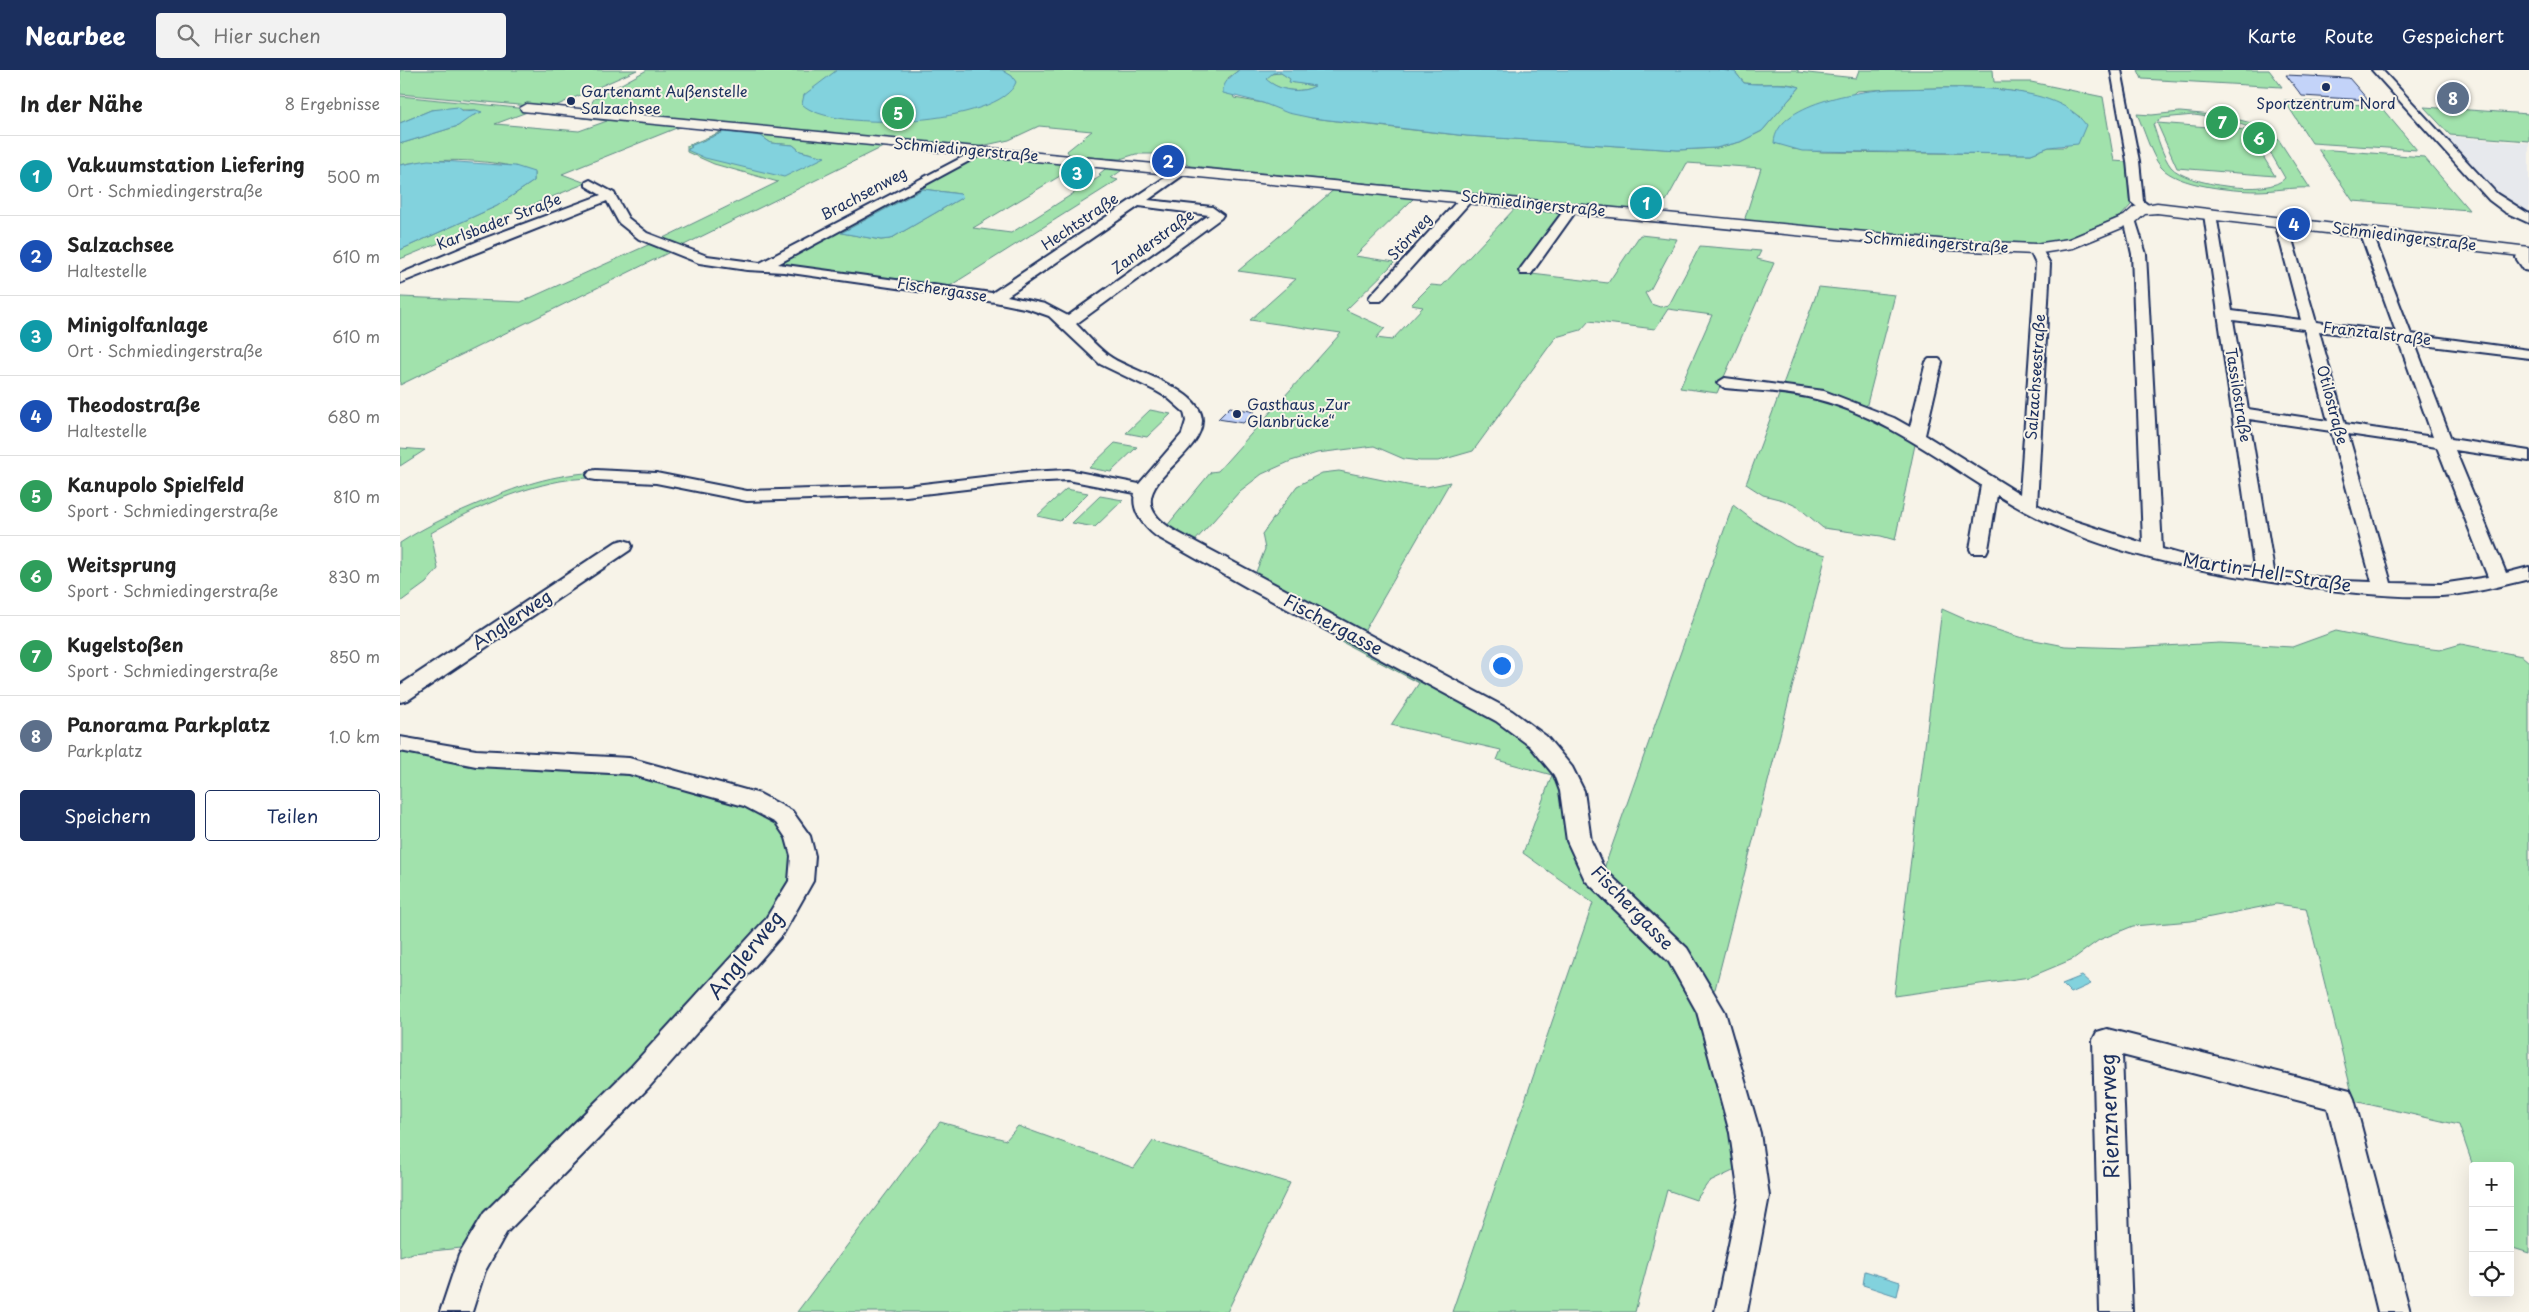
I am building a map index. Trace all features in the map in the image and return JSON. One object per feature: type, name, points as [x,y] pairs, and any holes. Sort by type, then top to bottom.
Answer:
[{"type":"street","points":[[2116,70],[2119,100],[2133,161],[2137,202],[2146,208]]},
{"type":"street","points":[[2377,70],[2493,197],[2509,209],[2529,219]]},
{"type":"street","name":"Schmiedingerstraße","points":[[527,108],[1949,245],[2035,249],[2073,243],[2130,219],[2135,213],[2146,208],[2366,232],[2527,257]]},
{"type":"street","name":"Brachsenweg","points":[[764,266],[980,151]]},
{"type":"street","name":"Hechtstraße","points":[[995,298],[1182,171]]},
{"type":"street","name":"Fischergasse","points":[[590,184],[610,196],[624,220],[643,236],[658,244],[716,262],[764,266],[995,298],[1042,308],[1056,314],[1092,352],[1114,366],[1148,381],[1173,395],[1192,412],[1194,421],[1191,434],[1149,480],[1144,510],[1153,524],[1224,568],[1504,716],[1538,741],[1564,772],[1572,791],[1578,841],[1594,874],[1678,955],[1711,1012],[1723,1049],[1745,1133],[1754,1196],[1731,1312]]},
{"type":"street","name":"Karlsbader Straße","points":[[400,279],[488,242],[610,196]]},
{"type":"street","name":"Störweg","points":[[1376,298],[1467,198]]},
{"type":"street","name":"Zanderstraße","points":[[1067,324],[1218,215],[1212,211],[1138,202]]},
{"type":"street","points":[[1526,271],[1572,208]]},
{"type":"street","name":"Tassilostraße","points":[[2210,214],[2265,576]]},
{"type":"street","points":[[2130,219],[2139,254],[2153,552]]},
{"type":"street","name":"Otilostraße","points":[[2281,222],[2383,588]]},
{"type":"street","points":[[2366,232],[2444,442],[2500,582]]},
{"type":"street","name":"Salzachseestraße","points":[[2028,507],[2043,264],[2035,249]]},
{"type":"street","name":"Franztalstraße","points":[[2226,315],[2529,354]]},
{"type":"street","points":[[1916,437],[1934,362]]},
{"type":"street","name":"Martin-Hell-Straße","points":[[1725,383],[1818,394],[1888,421],[2028,507],[2084,531],[2202,566],[2343,587],[2441,590],[2500,582],[2529,573]]},
{"type":"street","points":[[2240,413],[2529,456]]},
{"type":"street","points":[[596,475],[656,478],[732,494],[766,496],[935,489],[1026,477],[1068,475],[1146,490]]},
{"type":"street","points":[[1979,549],[1990,483]]},
{"type":"street","name":"Anglerweg","points":[[400,695],[623,546]]},
{"type":"street","name":"Anglerweg","points":[[400,744],[476,758],[629,766],[752,800],[784,817],[798,836],[803,856],[801,880],[774,927],[640,1077],[495,1223],[470,1266],[456,1312]]},
{"type":"street","name":"Rienznerweg","points":[[2116,1312],[2107,1040],[2340,1099],[2394,1312]]},
{"type":"shaded area","points":[[2444,136],[2529,143],[2529,216],[2501,199]]},
{"type":"green space","points":[[400,70],[637,70],[551,108],[400,94]]},
{"type":"green space","points":[[647,70],[1239,70],[1228,78],[1234,98],[1263,103],[1312,118],[1467,136],[1678,150],[1717,148],[1740,142],[1762,131],[1800,87],[1779,83],[1744,83],[1735,72],[1720,70],[1798,70],[1798,72],[1856,78],[1859,70],[1993,70],[1994,82],[2031,82],[2103,97],[2114,161],[2126,162],[2131,205],[2121,216],[2067,239],[2045,244],[1998,245],[1749,224],[1745,218],[1761,168],[1687,163],[1666,201],[1636,198],[1630,209],[1190,166],[1166,154],[1136,154],[1120,159],[1070,156],[1067,151],[1092,131],[1039,126],[1009,140],[972,148],[588,109],[594,99]],"holes":[[[1964,88],[2013,91],[2059,105],[2080,117],[2066,147],[2049,147],[2031,154],[1822,152],[1792,149],[1856,91]]]},
{"type":"green space","points":[[2138,70],[2269,70],[2282,87],[2142,79]]},
{"type":"green space","points":[[1281,73],[1291,79],[1290,82],[1316,86],[1303,90],[1289,90],[1276,86],[1265,79],[1270,74]]},
{"type":"green space","points":[[400,96],[566,113],[559,116],[527,112],[495,124],[579,131],[607,121],[567,116],[573,114],[684,125],[562,174],[586,183],[400,259],[400,250],[497,206],[534,181],[534,173],[520,168],[487,162],[449,160],[414,162],[400,165],[400,142],[403,143],[458,126],[476,110],[431,110],[400,123]]},
{"type":"green space","points":[[2284,100],[2380,106],[2417,150],[2312,143]]},
{"type":"green space","points":[[2424,107],[2529,114],[2529,141],[2450,135]]},
{"type":"green space","points":[[2180,112],[2224,116],[2271,128],[2310,188],[2246,191],[2206,186],[2179,179],[2161,167],[2157,162],[2137,114],[2152,115]],"holes":[[[2194,115],[2230,120],[2258,131],[2285,178],[2276,184],[2246,188],[2193,179],[2180,173],[2168,163],[2153,124],[2162,118]]]},
{"type":"green space","points":[[2157,123],[2247,130],[2275,176],[2177,168]]},
{"type":"green space","points":[[728,129],[887,145],[400,385],[400,297],[521,302],[659,240],[778,182],[714,164],[687,152],[687,146]],"holes":[[[724,132],[761,136],[771,143],[793,145],[800,151],[824,157],[688,149]]]},
{"type":"green space","points":[[2318,149],[2424,157],[2469,210],[2353,201]]},
{"type":"green space","points":[[976,155],[1080,164],[973,228],[1011,233],[1101,176],[1099,174],[1109,166],[1125,168],[1111,178],[1118,180],[945,289],[776,266],[773,263]],"holes":[[[923,189],[960,194],[963,197],[890,239],[881,240],[842,233]]]},
{"type":"green space","points":[[1336,188],[1416,196],[1355,256],[1395,262],[1346,310],[1385,328],[1376,338],[1392,340],[1423,307],[1411,305],[1431,285],[1442,286],[1518,205],[1568,211],[1523,273],[1608,283],[1640,235],[1677,239],[1650,290],[1645,293],[1651,304],[1660,307],[1669,305],[1700,246],[1761,251],[1757,259],[1774,263],[1717,393],[1680,388],[1712,315],[1668,309],[1655,329],[1589,321],[1581,330],[1556,337],[1473,451],[1438,461],[1420,461],[1404,459],[1374,446],[1317,453],[1291,461],[1262,474],[1240,491],[1194,542],[1166,527],[1211,472],[1218,471],[1341,333],[1250,320],[1296,279],[1238,271]]},
{"type":"green space","points":[[1819,287],[1895,295],[1866,408],[1916,440],[1895,540],[1881,536],[1823,528],[1798,507],[1783,500],[1763,495],[1746,484]]},
{"type":"green space","points":[[1150,410],[1171,414],[1147,437],[1126,433]]},
{"type":"green space","points":[[1115,443],[1137,447],[1111,472],[1089,468]]},
{"type":"green space","points":[[400,448],[425,450],[400,466]]},
{"type":"green space","points":[[1339,471],[1412,486],[1427,487],[1450,482],[1362,635],[1254,577],[1265,549],[1262,534],[1297,486],[1322,473]]},
{"type":"green space","points":[[602,472],[610,477],[566,480],[509,495],[461,516],[431,533],[438,569],[426,583],[400,602],[400,543],[453,514],[520,487],[566,475]]},
{"type":"green space","points":[[1066,489],[1088,493],[1060,521],[1037,516]]},
{"type":"green space","points":[[1100,496],[1123,500],[1095,527],[1072,523]]},
{"type":"green space","points":[[1733,505],[1754,521],[1795,546],[1826,555],[1715,989],[1697,999],[1717,1043],[1737,1169],[1708,1183],[1696,1200],[1667,1190],[1635,1312],[1452,1312],[1593,903],[1523,853],[1552,775],[1497,760],[1501,750],[1391,725],[1419,683],[1342,642],[1344,636],[1510,725],[1528,742],[1558,776],[1583,872],[1596,891]]},
{"type":"green space","points":[[1942,609],[1969,621],[2019,637],[2065,646],[2126,648],[2220,643],[2292,647],[2336,631],[2407,646],[2440,650],[2461,644],[2522,656],[2529,662],[2529,1253],[2514,1248],[2514,1162],[2472,1162],[2459,1125],[2354,1101],[2306,908],[2276,904],[2191,921],[2133,926],[2099,940],[2073,959],[2030,977],[1894,996]]},
{"type":"green space","points":[[400,747],[599,767],[740,801],[786,827],[796,881],[780,908],[471,1247],[413,1253],[400,1257]]},
{"type":"green space","points":[[940,1122],[1006,1140],[1018,1126],[1134,1168],[1153,1141],[1290,1183],[1227,1312],[797,1312]]},
{"type":"water","points":[[837,70],[1002,70],[1012,76],[1016,82],[1004,96],[981,107],[950,115],[915,120],[879,121],[846,119],[819,113],[802,104],[804,95]]},
{"type":"water","points":[[1239,70],[1720,70],[1735,72],[1744,83],[1785,84],[1800,87],[1762,131],[1740,142],[1716,148],[1678,150],[1467,136],[1312,118],[1288,113],[1263,103],[1223,93],[1223,89],[1230,77]],"holes":[[[1273,73],[1281,73],[1290,79],[1289,82],[1315,86],[1303,90],[1290,90],[1283,89],[1266,79]]]},
{"type":"water","points":[[1966,88],[1995,89],[2023,93],[2049,100],[2070,110],[2086,125],[2078,144],[2049,147],[2031,154],[1802,151],[1774,143],[1778,129],[1789,118],[1803,109],[1840,96],[1890,89]]},
{"type":"water","points":[[458,107],[463,111],[476,110],[482,112],[472,116],[458,126],[403,143],[400,142],[400,123],[431,110]]},
{"type":"water","points":[[724,132],[761,136],[771,143],[793,145],[800,151],[825,157],[784,177],[705,158],[687,150],[692,147],[690,146]]},
{"type":"water","points":[[428,160],[515,166],[534,172],[534,181],[497,206],[400,250],[400,165]]},
{"type":"water","points":[[923,189],[960,194],[963,197],[890,239],[881,240],[841,233]]},
{"type":"water","points":[[2082,976],[2091,984],[2071,993],[2062,984]]},
{"type":"water","points":[[1865,1271],[1900,1282],[1897,1296],[1863,1285]]},
{"type":"building","name":"Sportzentrum Nord","points":[[2286,75],[2349,78],[2368,100],[2302,96]]},
{"type":"building","name":"Gasthaus „Zur Glanbrücke“","points":[[1230,407],[1255,412],[1243,423],[1218,419]]},
{"type":"place","name":"Sportzentrum Nord","points":[[2326,87]]},
{"type":"place","name":"Panorama Parkplatz","points":[[2453,98]]},
{"type":"place","name":"Gartenamt Außenstelle Salzachsee","points":[[571,101]]},
{"type":"place","name":"Kanupolo Spielfeld","points":[[898,113]]},
{"type":"place","name":"Kugelstoßen","points":[[2222,122]]},
{"type":"place","name":"Weitsprung","points":[[2259,138]]},
{"type":"place","name":"Salzachsee","points":[[1168,161]]},
{"type":"place","name":"Minigolfanlage","points":[[1077,173]]},
{"type":"place","name":"Vakuumstation Liefering","points":[[1646,203]]},
{"type":"place","name":"Theodostraße","points":[[2294,224]]},
{"type":"place","name":"Gasthaus „Zur Glanbrücke“","points":[[1237,414]]}]
